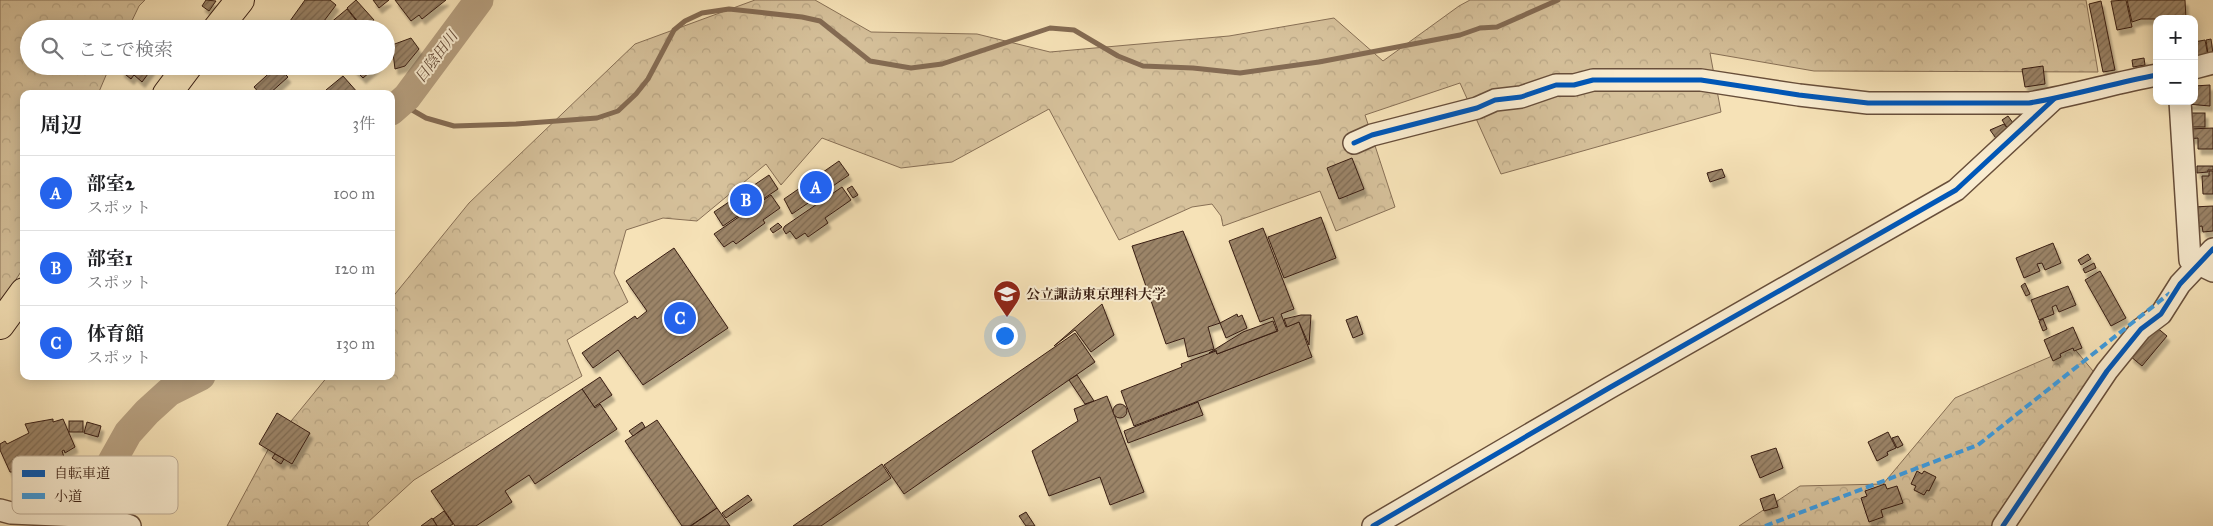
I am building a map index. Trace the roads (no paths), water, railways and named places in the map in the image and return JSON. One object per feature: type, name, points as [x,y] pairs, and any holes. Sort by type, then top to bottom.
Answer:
[{"type":"highway","points":[[224,20],[240,0]]},
{"type":"highway","points":[[170,90],[181,75]]},
{"type":"highway","points":[[0,325],[20,298]]},
{"type":"street","points":[[2198,68],[2213,63]]},
{"type":"street","points":[[2198,69],[2213,68]]},
{"type":"street","points":[[1354,143],[1372,135],[1477,108],[1495,100],[1521,97],[1556,85],[1574,85],[1593,80],[1701,80],[1868,103],[2029,103],[2153,76]]},
{"type":"street","points":[[1373,526],[1600,392],[1956,190],[2054,99]]},
{"type":"street","points":[[2180,105],[2190,260],[2205,268]]},
{"type":"street","points":[[2003,526],[2108,371],[2141,329],[2161,314],[2180,284],[2205,268],[2213,250]]},
{"type":"street","points":[[34,514],[102,517],[130,526]]},
{"type":"waterway","name":"日陰田川","points":[[395,108],[407,97],[479,0]]},
{"type":"waterway","points":[[400,103],[426,118],[454,126],[597,118],[618,111],[636,94],[648,79],[674,30],[685,21],[702,13],[729,9],[802,17],[820,21],[870,61],[911,68],[942,64],[1050,28],[1074,30],[1118,56],[1143,66],[1193,68],[1240,73],[1319,62],[1460,35],[1480,28],[1497,27],[1558,0]]},
{"type":"waterway","name":"日陰田川","points":[[115,456],[128,433],[147,412],[169,392],[193,380]]},
{"type":"waterway","name":"日陰田川","points":[[69,526],[80,514]]},
{"type":"place","name":"部室2","points":[[816,187]]},
{"type":"place","name":"部室1","points":[[746,200]]},
{"type":"place","name":"体育館","points":[[680,318]]},
{"type":"place","name":"公立諏訪東京理科大学","points":[[1007,318]]}]
